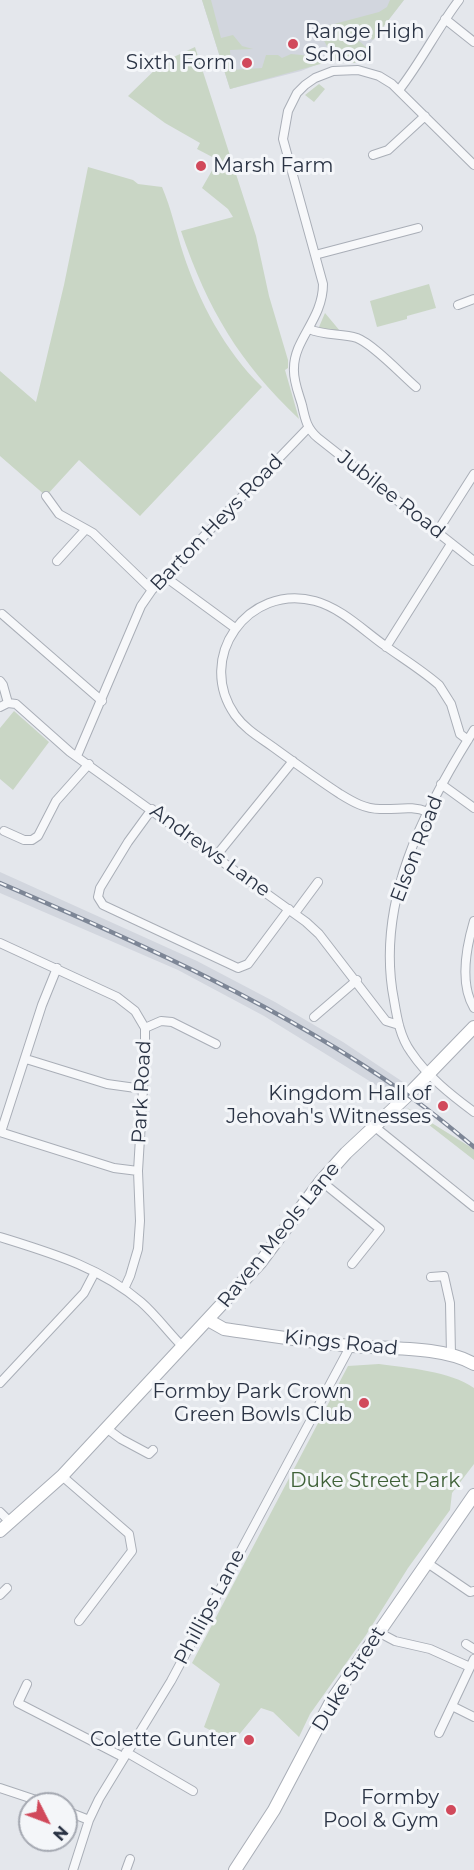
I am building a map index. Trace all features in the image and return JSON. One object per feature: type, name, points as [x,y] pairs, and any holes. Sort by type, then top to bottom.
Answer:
[{"type":"street","points":[[399,90],[414,71],[459,0]]},
{"type":"street","points":[[445,19],[474,42]]},
{"type":"street","points":[[308,428],[294,367],[297,353],[317,313],[323,293],[315,255],[283,139],[285,120],[292,100],[315,78],[333,71],[358,70],[379,76],[399,90],[474,165]]},
{"type":"street","points":[[373,155],[388,150],[425,116]]},
{"type":"street","points":[[315,255],[418,228]]},
{"type":"street","points":[[458,305],[474,299]]},
{"type":"street","points":[[309,329],[320,334],[360,339],[416,387]]},
{"type":"street","name":"Jubilee Road","points":[[308,428],[474,561]]},
{"type":"street","name":"Barton Heys Road","points":[[77,756],[141,606],[152,590],[308,428]]},
{"type":"street","points":[[437,532],[474,474]]},
{"type":"street","points":[[46,496],[59,514],[93,533],[152,590]]},
{"type":"street","points":[[57,561],[86,529]]},
{"type":"street","points":[[386,646],[452,544]]},
{"type":"street","points":[[164,576],[235,628]]},
{"type":"street","points":[[429,812],[409,806],[381,809],[361,805],[340,794],[244,725],[226,699],[222,681],[222,663],[226,645],[235,628],[265,605],[284,600],[303,599],[322,603],[439,685],[451,704],[460,734],[468,740]]},
{"type":"street","points":[[2,614],[102,701]]},
{"type":"street","points":[[0,681],[3,685],[4,705]]},
{"type":"street","name":"Andrews Lane","points":[[4,705],[16,704],[53,738],[292,911],[319,934],[357,980],[386,1021],[399,1025]]},
{"type":"street","name":"Elson Road","points":[[429,1074],[407,1047],[399,1025],[390,981],[388,953],[390,929],[399,888],[413,846],[441,784],[474,730]]},
{"type":"street","points":[[216,856],[293,761]]},
{"type":"street","points":[[4,831],[24,840],[32,840],[38,836],[56,801],[89,764]]},
{"type":"street","points":[[441,784],[474,808]]},
{"type":"street","points":[[152,809],[128,842],[100,888],[98,897],[103,905],[238,968],[245,967],[251,962],[318,882]]},
{"type":"street","points":[[474,921],[467,951],[466,972],[469,997],[474,1008]]},
{"type":"street","name":"Park Road","points":[[0,943],[117,997],[135,1011],[145,1028],[138,1171],[140,1221],[138,1249],[124,1289]]},
{"type":"street","points":[[57,968],[42,1005],[1,1132],[114,1168],[138,1171]]},
{"type":"street","points":[[314,1017],[357,980]]},
{"type":"street","points":[[145,1028],[161,1021],[172,1022],[216,1044]]},
{"type":"street","name":"Raven Meols Lane","points":[[0,1531],[62,1476],[260,1263],[321,1181],[346,1153],[408,1095],[474,1027]]},
{"type":"street","points":[[26,1059],[107,1084],[143,1089]]},
{"type":"street","points":[[429,1074],[474,1112]]},
{"type":"street","points":[[375,1127],[474,1207]]},
{"type":"street","points":[[321,1181],[380,1229],[352,1264]]},
{"type":"street","points":[[0,1237],[79,1263],[124,1289],[142,1303],[182,1346]]},
{"type":"street","points":[[0,1383],[84,1293],[95,1272]]},
{"type":"street","points":[[431,1277],[444,1276],[450,1303],[451,1355]]},
{"type":"street","name":"Kings Road","points":[[208,1320],[224,1329],[351,1346],[401,1348],[451,1355],[473,1362]]},
{"type":"street","name":"Phillips Lane","points":[[73,1870],[89,1820],[99,1799],[171,1681],[351,1346]]},
{"type":"street","points":[[106,1428],[149,1454],[153,1450]]},
{"type":"street","points":[[62,1476],[129,1534],[132,1551],[79,1621]]},
{"type":"street","name":"Duke Street","points":[[235,1870],[274,1810],[332,1700],[474,1495]]},
{"type":"street","points":[[0,1512],[10,1522]]},
{"type":"street","points":[[426,1562],[471,1592],[474,1591]]},
{"type":"street","points":[[0,1595],[7,1588]]},
{"type":"street","points":[[378,1632],[395,1641],[430,1649],[472,1663],[439,1732]]},
{"type":"street","points":[[27,1684],[18,1703],[193,1791]]},
{"type":"street","points":[[452,1706],[474,1717]]},
{"type":"street","points":[[0,1788],[18,1794]]},
{"type":"street","points":[[78,1816],[89,1820]]},
{"type":"street","points":[[126,1870],[130,1859]]},
{"type":"shaded area","name":"Range High School","points":[[202,0],[404,0],[355,63],[336,61],[321,63],[301,71],[230,89]]},
{"type":"shaded area","points":[[0,872],[197,961],[275,1002],[343,1042],[409,1086],[397,1098],[264,1016],[178,970],[0,893]]},
{"type":"green space","points":[[202,0],[211,0],[221,38],[233,35],[242,46],[253,49],[230,50],[231,70],[262,68],[266,55],[278,55],[282,58],[291,54],[322,57],[324,63],[230,89]]},
{"type":"green space","points":[[390,0],[404,0],[373,40],[364,34],[358,40],[367,48],[355,63],[337,62],[319,28],[379,12],[387,7]]},
{"type":"green space","points":[[195,47],[256,236],[269,296],[288,360],[288,368],[285,370],[299,419],[259,377],[228,333],[202,286],[181,231],[233,217],[228,209],[202,188],[218,160],[197,149],[200,143],[165,123],[128,96],[163,62]]},
{"type":"green space","points":[[319,84],[325,89],[314,102],[305,95]]},
{"type":"green space","points":[[88,167],[133,180],[138,184],[162,187],[189,271],[205,307],[236,358],[262,387],[140,516],[79,460],[46,496],[0,456],[0,371],[36,402],[64,285]]},
{"type":"green space","points":[[429,284],[436,308],[377,327],[370,301]]},
{"type":"green space","points":[[325,313],[340,332],[322,330],[319,327]]},
{"type":"green space","points":[[14,711],[49,742],[13,790],[0,779],[0,728]]},
{"type":"green space","points":[[406,1107],[472,1148],[474,1160]]},
{"type":"green space","name":"Duke Street Park","points":[[379,1364],[441,1374],[474,1388],[474,1464],[452,1493],[450,1510],[408,1568],[366,1635],[310,1714],[299,1737],[273,1712],[261,1708],[233,1742],[204,1727],[220,1684],[192,1663],[348,1366]]},
{"type":"railway","points":[[0,883],[157,953],[260,1004],[310,1032],[424,1106],[474,1147]]},
{"type":"place","name":"Range High School","points":[[293,44]]},
{"type":"place","name":"Sixth Form","points":[[247,63]]},
{"type":"place","name":"Marsh Farm","points":[[201,166]]},
{"type":"place","name":"Kingdom Hall of Jehovah's Witnesses","points":[[443,1106]]},
{"type":"place","name":"Formby Park Crown Green Bowls Club","points":[[364,1403]]},
{"type":"place","name":"Colette Gunter","points":[[249,1740]]},
{"type":"place","name":"Formby Pool & Gym","points":[[451,1810]]}]
